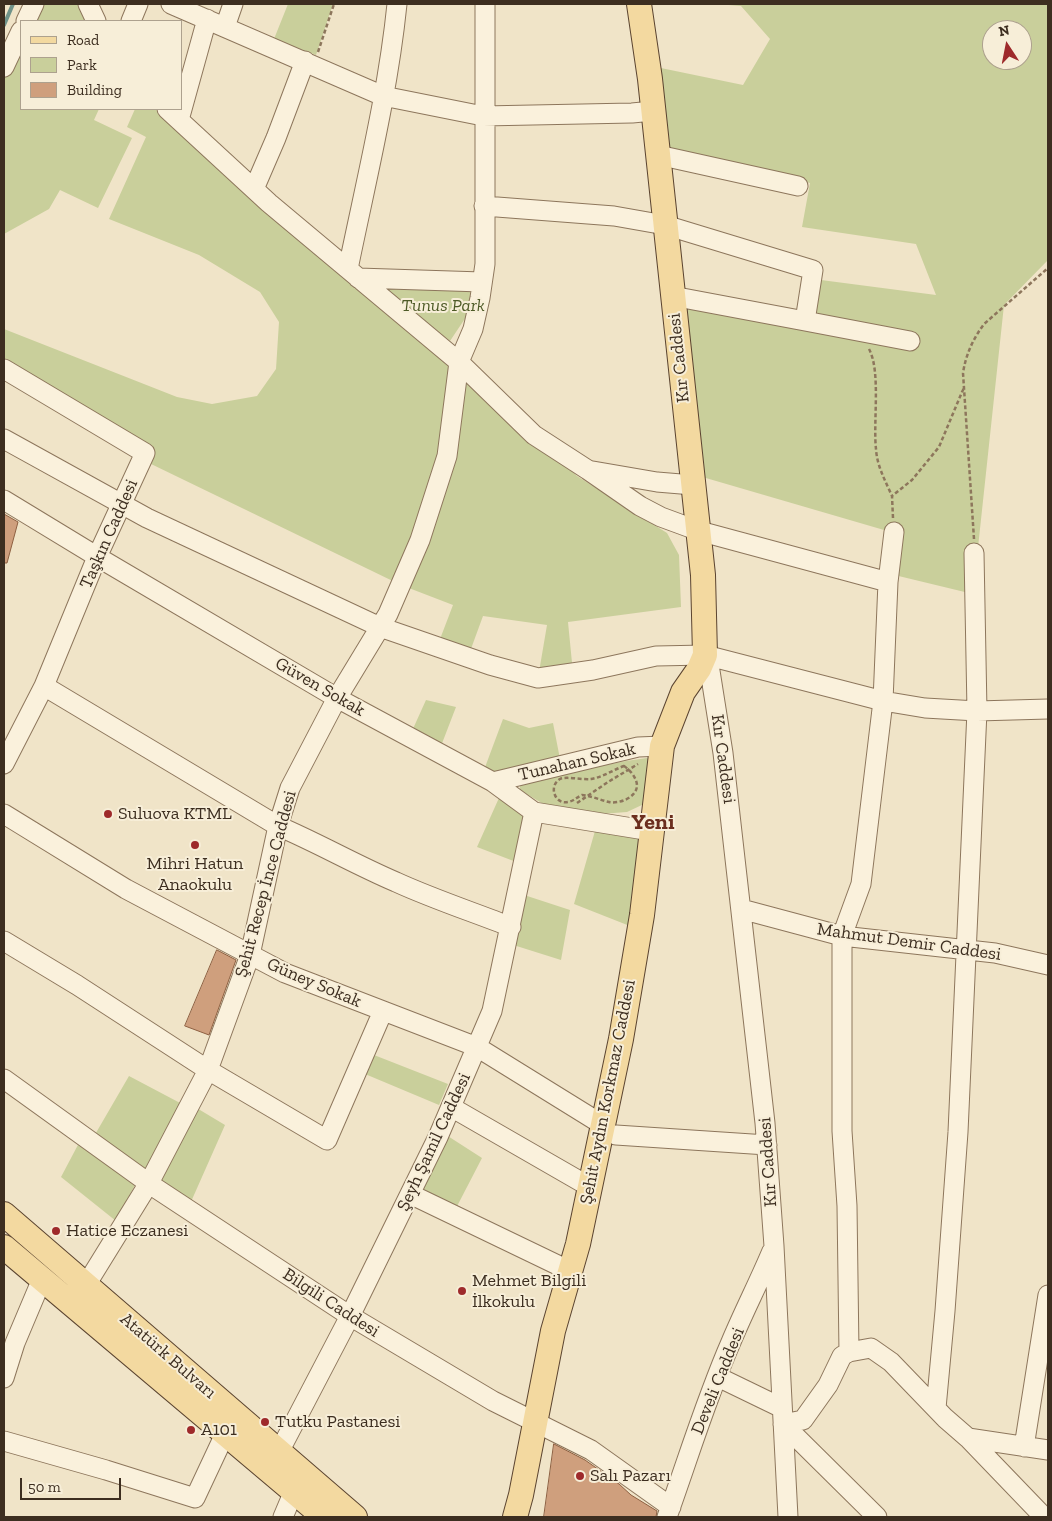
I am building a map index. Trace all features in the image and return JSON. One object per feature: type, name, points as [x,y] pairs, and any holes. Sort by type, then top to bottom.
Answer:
[{"type":"main road","name":"Kır Caddesi","points":[[639,4],[653,111],[664,225],[704,575],[702,662]]},
{"type":"main road","name":"Şehit Aydın Korkmaz Caddesi","points":[[532,1517],[554,1331],[578,1244],[590,1187],[609,1130],[621,1038],[642,915],[651,831],[652,746],[702,662]]},
{"type":"main road","name":"Şehit Aydın Korkmaz Caddesi","points":[[515,1517],[565,1347],[609,1130],[652,934],[672,769],[683,724],[695,690],[702,662]]},
{"type":"main road","name":"Atatürk Bulvarı","points":[[4,1214],[355,1517]]},
{"type":"main road","name":"Atatürk Bulvarı","points":[[4,1247],[324,1517]]},
{"type":"street","points":[[26,20],[34,4]]},
{"type":"street","points":[[88,4],[96,20]]},
{"type":"street","points":[[131,20],[138,4]]},
{"type":"street","points":[[170,4],[383,96],[484,116],[653,111]]},
{"type":"street","points":[[225,27],[233,4]]},
{"type":"street","points":[[353,273],[393,37],[396,4]]},
{"type":"street","name":"Şehit Recep İnce Caddesi","points":[[86,1286],[149,1183],[208,1070],[250,955],[278,826],[290,788],[337,698],[388,614],[420,540],[447,456],[459,362],[473,329],[485,264],[485,4]]},
{"type":"street","points":[[182,89],[207,19]]},
{"type":"street","points":[[4,67],[20,33]]},
{"type":"street","points":[[254,189],[309,63]]},
{"type":"street","points":[[173,114],[254,189],[459,362],[534,435],[640,506],[660,517],[699,531],[888,582]]},
{"type":"street","points":[[658,155],[798,186]]},
{"type":"street","points":[[484,206],[614,216],[664,225],[813,270],[805,321]]},
{"type":"street","points":[[353,273],[482,282]]},
{"type":"street","points":[[672,296],[910,340]]},
{"type":"street","name":"Taşkın Caddesi","points":[[4,368],[145,453],[97,557],[44,686],[4,764]]},
{"type":"street","points":[[4,440],[121,505],[224,556],[380,627],[538,678],[593,670],[656,656],[702,662],[883,701],[925,708],[977,711],[1048,709]]},
{"type":"street","points":[[588,470],[657,482],[694,485]]},
{"type":"street","name":"Güven Sokak","points":[[4,500],[337,698],[493,782],[534,812],[651,831]]},
{"type":"street","points":[[849,1352],[847,1206],[842,1131],[842,936],[861,884],[883,701],[888,582],[894,532]]},
{"type":"street","points":[[936,1408],[946,1311],[958,1142],[977,711],[974,553]]},
{"type":"street","name":"Kır Caddesi","points":[[702,662],[710,671],[723,753],[767,1145],[788,1517]]},
{"type":"street","points":[[44,686],[278,826],[397,883],[511,927]]},
{"type":"street","name":"Tunahan Sokak","points":[[493,782],[560,764],[652,746]]},
{"type":"street","name":"Şeyh Şamil Caddesi","points":[[279,1452],[350,1316],[410,1194],[451,1107],[492,1011],[534,812]]},
{"type":"street","name":"Güney Sokak","points":[[4,814],[126,889],[284,973],[477,1047],[609,1130]]},
{"type":"street","name":"Mahmut Demir Caddesi","points":[[741,909],[842,936],[995,953],[1048,965]]},
{"type":"street","points":[[4,941],[77,985],[208,1070],[327,1140],[383,1011]]},
{"type":"street","name":"Bilgili Caddesi","points":[[4,1078],[149,1183],[350,1316],[494,1401],[591,1450],[669,1512]]},
{"type":"street","points":[[451,1107],[590,1187]]},
{"type":"street","points":[[609,1130],[767,1145]]},
{"type":"street","points":[[410,1194],[570,1272]]},
{"type":"street","name":"Develi Caddesi","points":[[669,1512],[731,1342],[774,1246]]},
{"type":"street","points":[[4,1378],[15,1343],[42,1279]]},
{"type":"street","points":[[1024,1447],[1048,1295]]},
{"type":"street","points":[[783,1416],[803,1420],[828,1385],[842,1356],[849,1352],[871,1348],[891,1362],[1044,1517]]},
{"type":"street","points":[[718,1376],[783,1416],[877,1517]]},
{"type":"street","points":[[4,1441],[195,1498],[225,1434]]},
{"type":"street","points":[[968,1438],[1048,1450]]},
{"type":"street","points":[[283,1517],[294,1491]]},
{"type":"path","points":[[309,63],[334,4]]},
{"type":"path","points":[[974,553],[963,373],[965,364],[970,346],[984,324],[1048,268]]},
{"type":"path","points":[[863,332],[864,340],[874,366],[876,448],[879,468],[892,496],[894,532]]},
{"type":"path","points":[[892,496],[912,480],[939,447],[964,388]]},
{"type":"path","points":[[560,816],[587,795],[630,770],[641,761],[652,746]]},
{"type":"path","points":[[624,766],[630,770],[636,781],[635,793],[620,801],[610,802],[587,795],[582,795],[565,803],[555,797],[554,789],[556,783],[561,778],[592,779],[624,766]]},
{"type":"green space","points":[[38,4],[81,4],[89,20],[30,20]]},
{"type":"green space","points":[[288,4],[333,4],[316,55],[274,39]]},
{"type":"green space","points":[[716,4],[1048,4],[1048,260],[1004,305],[973,594],[882,572],[884,530],[699,476],[682,307],[807,329],[821,280],[936,295],[916,244],[802,227],[810,183],[666,148],[656,67],[743,85],[770,39],[741,6]]},
{"type":"green space","points":[[20,42],[20,110],[99,110],[94,120],[132,138],[98,208],[60,190],[49,209],[4,234],[4,77]]},
{"type":"green space","points":[[135,110],[156,110],[245,181],[459,362],[577,476],[667,533],[679,555],[681,607],[568,622],[573,673],[538,678],[547,625],[483,616],[468,657],[437,647],[453,605],[401,585],[149,463],[4,369],[4,329],[177,397],[212,404],[257,396],[276,369],[279,322],[260,292],[199,255],[109,219],[146,137],[127,127]]},
{"type":"green space","name":"Tunus Park","points":[[369,280],[478,284],[472,308],[450,341]]},
{"type":"green space","points":[[426,700],[456,707],[441,746],[412,731]]},
{"type":"green space","points":[[503,719],[529,728],[553,723],[560,759],[493,777],[484,770]]},
{"type":"green space","points":[[647,758],[652,763],[644,804],[627,812],[587,815],[550,808],[520,790],[520,784],[524,782]]},
{"type":"green space","points":[[503,789],[534,812],[524,865],[477,847]]},
{"type":"green space","points":[[597,824],[651,831],[640,930],[574,904]]},
{"type":"green space","points":[[518,893],[570,910],[561,960],[507,943]]},
{"type":"green space","points":[[374,1055],[448,1084],[439,1105],[365,1074]]},
{"type":"green space","points":[[129,1076],[182,1104],[143,1174],[93,1138]]},
{"type":"green space","points":[[195,1107],[225,1125],[190,1204],[157,1180]]},
{"type":"green space","points":[[440,1131],[482,1158],[453,1214],[410,1194]]},
{"type":"green space","points":[[80,1141],[136,1183],[116,1221],[61,1177]]},
{"type":"building","points":[[4,514],[18,522],[7,563],[4,563]]},
{"type":"building","points":[[217,950],[236,960],[209,1035],[185,1026]]},
{"type":"building","name":"Salı Pazarı","points":[[554,1444],[585,1460],[631,1495],[657,1511],[656,1517],[544,1517]]},
{"type":"waterway","points":[[4,25],[13,4]]},
{"type":"place","name":"Suluova KTML","points":[[108,814]]},
{"type":"place","name":"Mihri Hatun Anaokulu","points":[[195,845]]},
{"type":"place","name":"Hatice Eczanesi","points":[[56,1231]]},
{"type":"place","name":"Mehmet Bilgili İlkokulu","points":[[462,1291]]},
{"type":"place","name":"Tutku Pastanesi","points":[[265,1422]]},
{"type":"place","name":"A101","points":[[191,1430]]},
{"type":"place","name":"Salı Pazarı","points":[[580,1476]]},
{"type":"district","name":"Yeni","points":[[653,823]]}]
